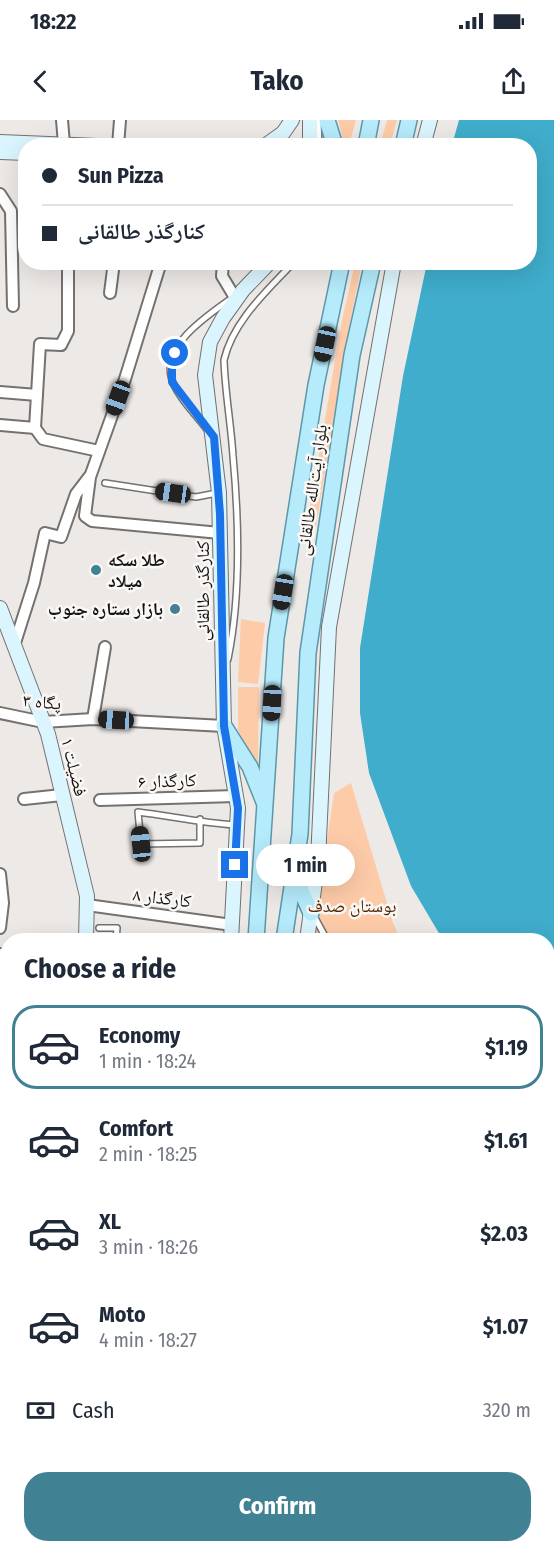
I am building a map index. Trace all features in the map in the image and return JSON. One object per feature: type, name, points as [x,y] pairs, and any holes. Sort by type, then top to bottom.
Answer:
[{"type":"main road","points":[[327,120],[333,138]]},
{"type":"main road","points":[[368,138],[371,120]]},
{"type":"main road","points":[[404,138],[409,120]]},
{"type":"main road","name":"بلوار آیت‌الله طالقانی","points":[[257,933],[267,810],[276,638],[316,385],[340,270]]},
{"type":"main road","name":"بلوار آیت‌الله طالقانی","points":[[285,933],[301,822],[308,653],[352,355],[371,270]]},
{"type":"main road","points":[[224,726],[250,767],[267,810]]},
{"type":"main road","points":[[294,875],[311,913]]},
{"type":"street","points":[[62,120],[64,138]]},
{"type":"street","points":[[119,138],[120,120]]},
{"type":"street","points":[[278,138],[292,120]]},
{"type":"street","points":[[310,120],[310,138]]},
{"type":"street","points":[[425,138],[430,120]]},
{"type":"street","points":[[0,142],[18,143]]},
{"type":"street","points":[[0,152],[18,153]]},
{"type":"street","points":[[0,194],[11,211],[13,306]]},
{"type":"street","points":[[68,270],[68,332],[61,345],[40,345],[34,428],[43,439],[99,451]]},
{"type":"street","points":[[110,293],[113,270]]},
{"type":"street","points":[[159,270],[125,379],[90,477],[85,516],[87,519],[220,533]]},
{"type":"street","points":[[222,270],[222,276],[239,293]]},
{"type":"street","name":"کنارگذر طالقانی","points":[[231,933],[237,825],[236,796],[224,726],[219,493],[214,437],[205,392],[206,356],[210,342],[239,293],[262,270]]},
{"type":"street","points":[[308,933],[318,860],[329,627],[393,270]]},
{"type":"street","points":[[0,392],[37,395]]},
{"type":"street","points":[[0,425],[34,428]]},
{"type":"street","points":[[14,646],[33,584],[45,533],[61,537],[76,494],[90,477]]},
{"type":"street","name":"فضیلت ۱","points":[[0,608],[43,722],[63,795],[87,896],[86,933]]},
{"type":"street","points":[[87,720],[105,647]]},
{"type":"street","name":"پگاه ۳","points":[[0,713],[43,722],[87,720],[224,726]]},
{"type":"street","points":[[24,799],[63,795]]},
{"type":"street","name":"کارگذار ۶","points":[[99,800],[236,796]]},
{"type":"street","points":[[0,874],[3,903],[0,928]]},
{"type":"street","name":"کارگذار ۸","points":[[87,905],[232,925]]},
{"type":"lane","points":[[318,120],[319,138]]},
{"type":"lane","points":[[222,685],[233,635],[237,538],[235,480],[224,360],[227,347],[239,324],[287,270]]},
{"type":"lane","points":[[214,437],[176,388],[172,364],[181,340],[239,293]]},
{"type":"lane","points":[[105,483],[196,497],[219,493]]},
{"type":"lane","points":[[200,819],[200,843],[141,844],[138,812],[200,819],[213,824],[237,825]]},
{"type":"lane","points":[[311,913],[324,933]]},
{"type":"lane","points":[[99,928],[117,928],[117,933]]},
{"type":"green space","points":[[338,120],[356,120],[351,138],[342,138]]},
{"type":"green space","points":[[387,120],[397,120],[392,138],[382,138]]},
{"type":"green space","points":[[353,270],[361,270],[346,342],[316,527],[307,524],[342,320]]},
{"type":"green space","points":[[241,619],[265,623],[258,684],[238,682]]},
{"type":"green space","points":[[238,687],[259,687],[258,768],[238,730]]},
{"type":"green space","name":"بوستان صدف","points":[[351,783],[398,933],[313,933],[334,793]]},
{"type":"water","points":[[459,120],[554,120],[554,933],[439,933],[411,886],[369,773],[360,713],[360,648],[403,376],[426,270],[537,270],[537,138],[454,138]]},
{"type":"place","name":"طلا سکه میلاد","points":[[96,570]]},
{"type":"place","name":"بازار ستاره جنوب","points":[[175,609]]},
{"type":"route","points":[[175,353],[171,372],[172,382],[214,437],[220,514],[224,726],[238,808],[235,865]]}]
